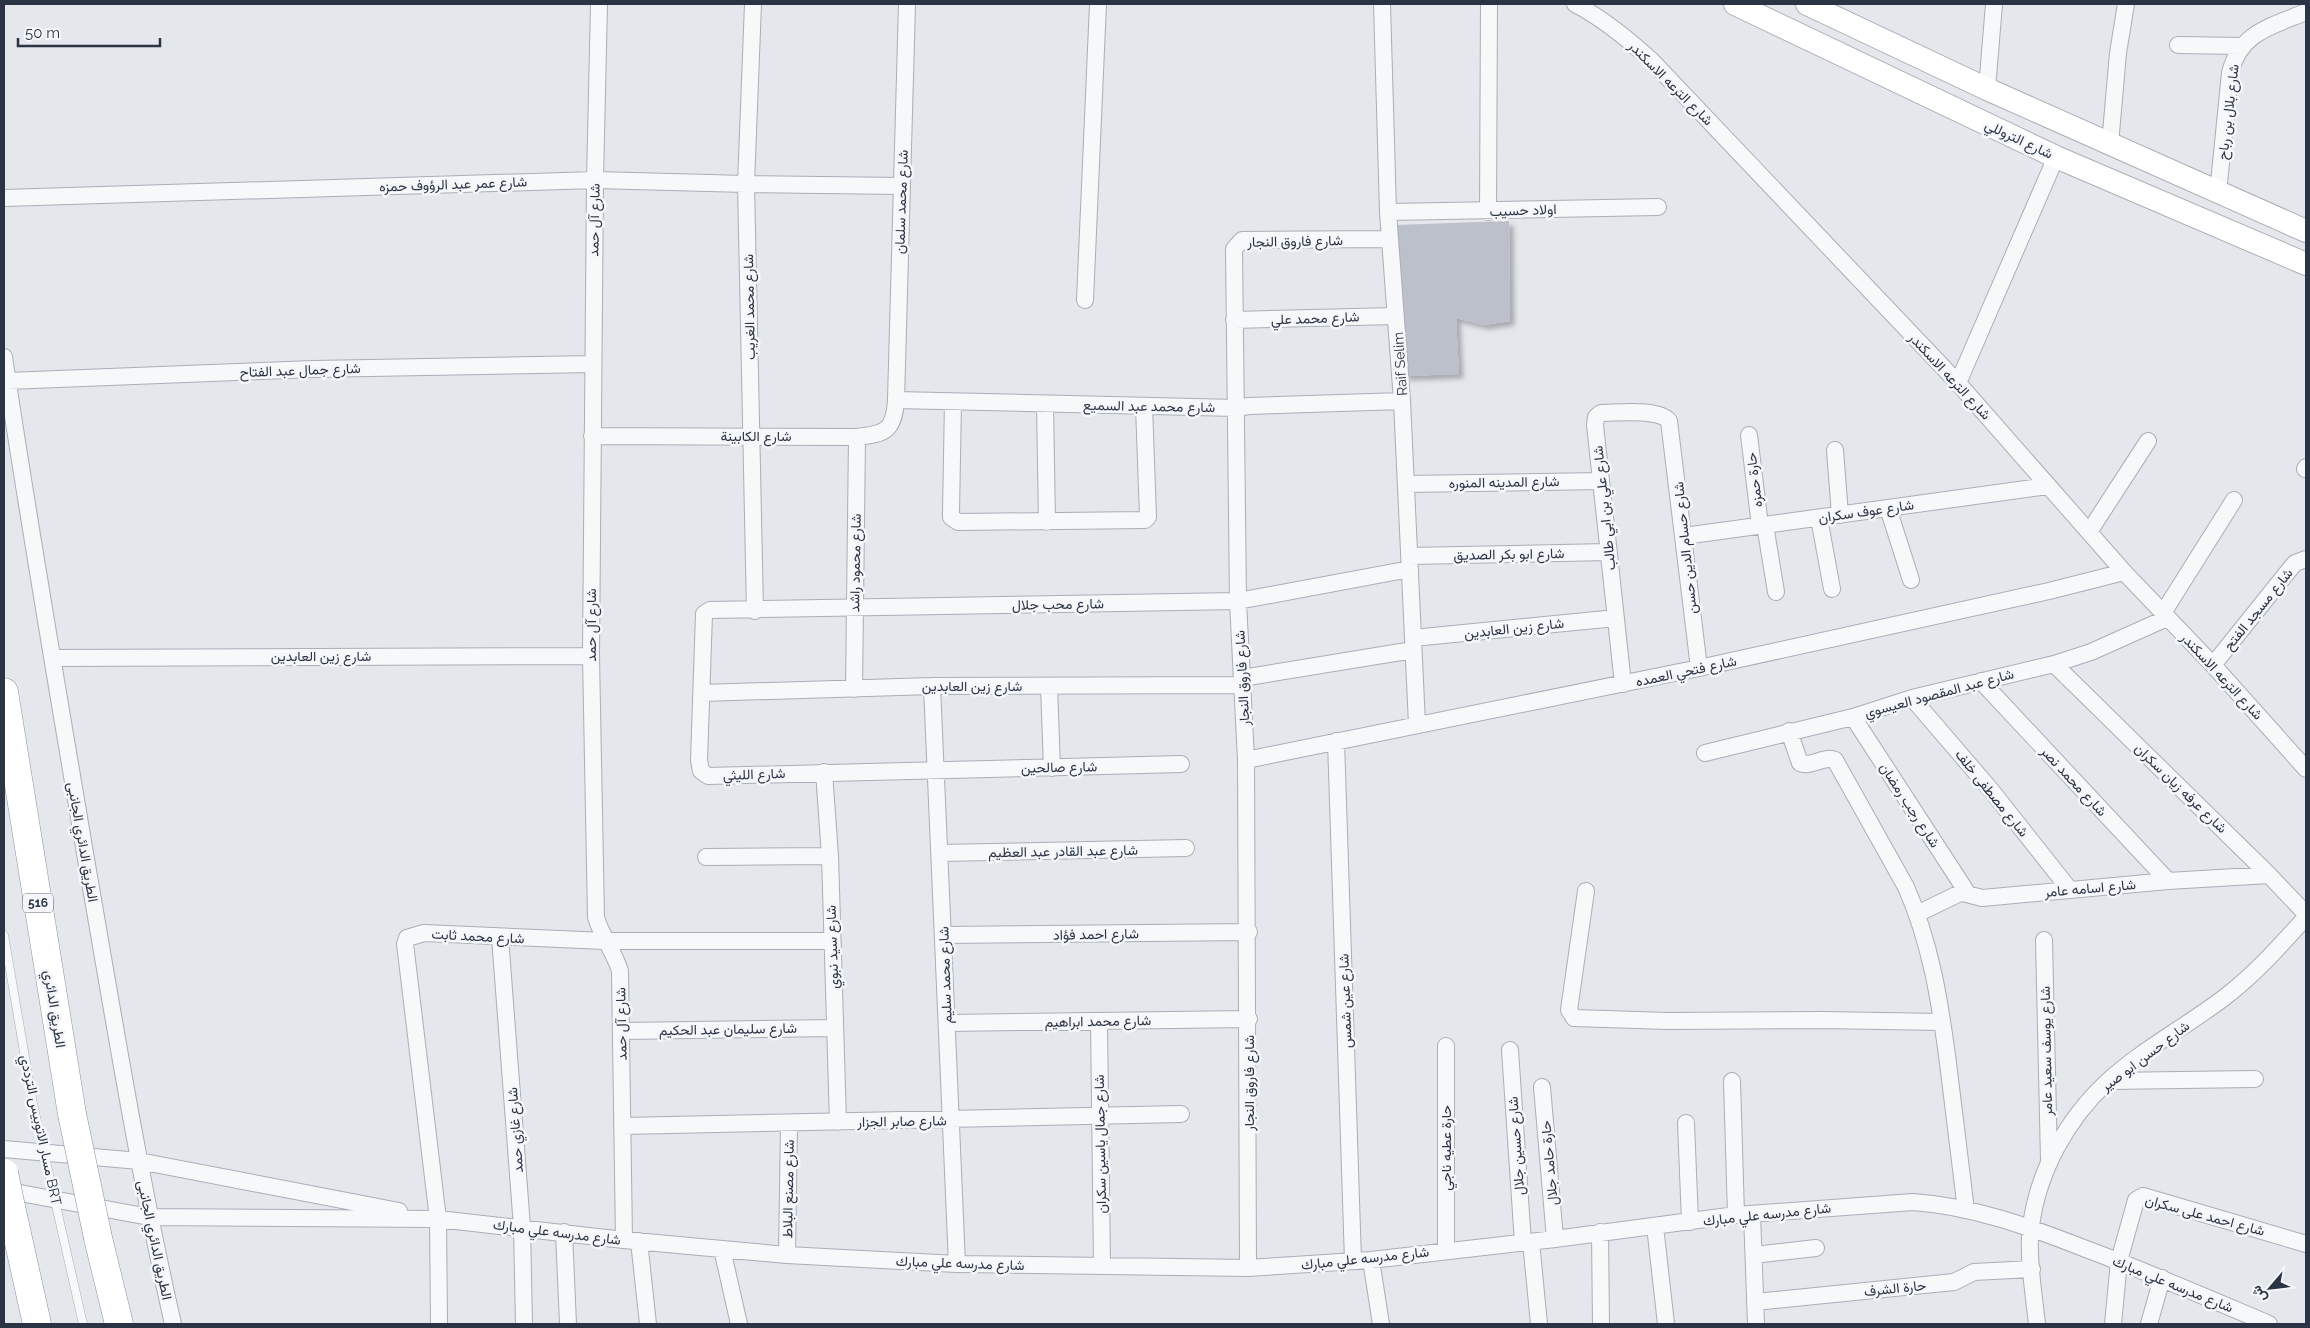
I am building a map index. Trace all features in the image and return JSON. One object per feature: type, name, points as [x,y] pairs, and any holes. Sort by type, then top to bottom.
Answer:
[{"type":"highway","name":"الطريق الدائري","points":[[4,692],[72,1114],[98,1238],[119,1324]]},
{"type":"highway","points":[[4,1173],[7,1198],[37,1324]]},
{"type":"street","name":"شارع آل حمد","points":[[599,4],[595,180],[590,656],[596,916],[605,941],[616,958],[620,971],[622,1126],[632,1241],[648,1324]]},
{"type":"street","name":"شارع محمد الغريب","points":[[753,4],[746,184],[755,611]]},
{"type":"street","name":"شارع محمد سلمان","points":[[896,400],[908,4]]},
{"type":"street","points":[[1085,300],[1098,4]]},
{"type":"street","name":"Raif Selim","points":[[1382,4],[1388,212],[1402,401],[1417,724]]},
{"type":"street","points":[[1488,212],[1490,4]]},
{"type":"street","name":"شارع الترعه الاسكندر","points":[[1575,4],[1594,14],[1625,36],[1652,61],[1958,383],[2124,572],[2212,665],[2306,769]]},
{"type":"street","name":"شارع التروللي","points":[[1735,4],[2056,156],[2306,264]]},
{"type":"street","points":[[1807,4],[1827,9],[1987,89],[2306,231]]},
{"type":"street","points":[[1987,89],[1994,4]]},
{"type":"street","points":[[2110,144],[2118,53],[2126,4]]},
{"type":"street","name":"شارع بلال بن رباح","points":[[2218,193],[2230,73],[2234,59],[2241,46],[2253,35],[2306,12]]},
{"type":"street","points":[[2178,44],[2241,46]]},
{"type":"street","points":[[1958,383],[2056,156]]},
{"type":"street","name":"شارع عمر عبد الرؤوف حمزه","points":[[4,198],[595,180],[901,186]]},
{"type":"street","name":"اولاد حسيب","points":[[1388,212],[1488,212],[1658,207]]},
{"type":"street","name":"شارع فاروق النجار","points":[[1248,1268],[1249,932],[1246,760],[1238,601],[1233,253],[1234,246],[1242,240],[1390,239]]},
{"type":"street","name":"شارع محمد علي","points":[[1234,320],[1396,316]]},
{"type":"street","name":"الطريق الدائري الجانبى","points":[[4,357],[52,658],[138,1162],[172,1324]]},
{"type":"street","name":"شارع جمال عبد الفتاح","points":[[7,381],[314,369],[593,364]]},
{"type":"street","name":"شارع الكابينة","points":[[592,436],[857,437],[874,435],[884,432],[891,426],[896,400]]},
{"type":"street","name":"شارع محمد عبد السميع","points":[[896,400],[1236,408],[1402,401]]},
{"type":"street","points":[[952,402],[951,517],[958,522],[1145,520],[1148,517],[1144,406]]},
{"type":"street","points":[[1046,404],[1047,522]]},
{"type":"street","name":"شارع علي بن ابي طالب","points":[[1623,684],[1595,425],[1598,414],[1656,414],[1665,417],[1672,428]]},
{"type":"street","name":"شارع حسام الدين حسن","points":[[1672,428],[1699,668]]},
{"type":"street","name":"حارة حمزه","points":[[1749,435],[1776,592]]},
{"type":"street","name":"شارع محمود راشد","points":[[854,689],[857,437]]},
{"type":"street","points":[[2090,532],[2148,441]]},
{"type":"street","points":[[1835,450],[1840,515]]},
{"type":"street","name":"شارع المدينه المنوره","points":[[1406,484],[1601,481]]},
{"type":"street","name":"شارع عوف سكران","points":[[1684,536],[2048,486]]},
{"type":"street","points":[[2165,616],[2234,500]]},
{"type":"street","points":[[1888,508],[1911,580]]},
{"type":"street","points":[[1819,518],[1832,589]]},
{"type":"street","name":"شارع ابو بكر الصديق","points":[[1409,562],[1609,552]]},
{"type":"street","name":"شارع مسجد الفتح","points":[[2212,665],[2295,563],[2306,559]]},
{"type":"street","name":"شارع محب جلال","points":[[704,614],[710,610],[755,611],[855,607],[1238,601],[1409,562]]},
{"type":"street","name":"شارع فتحي العمده","points":[[1246,760],[1699,668],[2049,592],[2124,572]]},
{"type":"street","name":"شارع الليثي","points":[[704,614],[699,760],[703,774],[936,768]]},
{"type":"street","name":"شارع عبد المقصود العيسوي","points":[[1705,753],[1853,716],[1912,698],[2054,664],[2091,652],[2165,616]]},
{"type":"street","name":"شارع زين العابدين","points":[[702,693],[932,686],[1242,682],[1413,644],[1616,618]]},
{"type":"street","name":"شارع زين العابدين","points":[[52,658],[590,656]]},
{"type":"street","name":"شارع عرفه زيان سكران","points":[[2054,664],[2269,874],[2305,921]]},
{"type":"street","name":"شارع محمد نصر","points":[[1981,681],[2168,881]]},
{"type":"street","name":"شارع محمد سليم","points":[[932,686],[957,1264]]},
{"type":"street","points":[[1048,686],[1052,768]]},
{"type":"street","name":"شارع مصطفى خلف","points":[[1912,698],[1991,790],[2070,890]]},
{"type":"street","name":"شارع رجب رمضان","points":[[1853,716],[1968,894]]},
{"type":"street","points":[[1789,731],[1800,763],[1809,764],[1828,758],[1835,760],[1906,887],[1917,914],[1928,946],[1942,1022],[1966,1210]]},
{"type":"street","name":"شارع عين شمس","points":[[1336,741],[1353,1261]]},
{"type":"street","name":"شارع صالحين","points":[[936,768],[1052,768],[1181,764]]},
{"type":"street","name":"شارع سيد نبوي","points":[[824,772],[830,856],[838,1122]]},
{"type":"street","name":"شارع عبد القادر عبد العظيم","points":[[939,853],[1186,848]]},
{"type":"street","points":[[706,857],[830,856]]},
{"type":"street","name":"شارع اسامه عامر","points":[[1917,914],[1958,894],[1968,894],[1977,898],[2269,874]]},
{"type":"street","points":[[1586,891],[1569,1010],[1574,1018],[1668,1021],[1822,1020],[1942,1022]]},
{"type":"street","name":"شارع حسن ابو صير","points":[[2037,1324],[2030,1227],[2037,1194],[2049,1162],[2075,1119],[2108,1081],[2226,996],[2305,921]]},
{"type":"street","name":"شارع احمد فؤاد","points":[[943,936],[1249,932]]},
{"type":"street","name":"شارع محمد ثابت","points":[[439,1324],[438,1218],[405,944],[408,938],[412,935],[424,933],[605,941],[832,940]]},
{"type":"street","name":"شارع غازي حمد","points":[[500,937],[522,1227],[524,1324]]},
{"type":"street","name":"شارع يوسف سعيد عامر","points":[[2044,940],[2049,1162]]},
{"type":"street","name":"شارع محمد ابراهيم","points":[[947,1023],[1249,1019]]},
{"type":"street","name":"شارع جمال ياسين سكران","points":[[1099,1021],[1102,1266]]},
{"type":"street","name":"شارع سليمان عبد الحكيم","points":[[622,1031],[834,1028]]},
{"type":"street","name":"حارة عطيه ناجي","points":[[1446,1046],[1446,1250]]},
{"type":"street","name":"شارع حسين جلال","points":[[1510,1050],[1527,1243],[1539,1324]]},
{"type":"street","points":[[2108,1081],[2255,1079]]},
{"type":"street","points":[[1732,1081],[1744,1214],[1754,1255],[1756,1324]]},
{"type":"street","name":"حارة حامد جلال","points":[[1542,1087],[1555,1239]]},
{"type":"street","name":"شارع صابر الجزار","points":[[622,1126],[1181,1114]]},
{"type":"street","name":"شارع مصنع البلاط","points":[[787,1255],[789,1123]]},
{"type":"street","points":[[1686,1123],[1690,1222]]},
{"type":"street","name":"شارع مدرسه علي مبارك","points":[[4,1149],[138,1162],[438,1218],[632,1241],[787,1255],[957,1264],[1248,1268],[1371,1260],[1446,1250],[1527,1243],[1744,1214],[1913,1202],[1940,1204],[2030,1227],[2162,1278],[2269,1324]]},
{"type":"street","name":"شارع احمد على سكران","points":[[2113,1324],[2118,1261],[2136,1200],[2143,1196],[2306,1244]]},
{"type":"street","name":"شارع مدرسه علي مبارك","points":[[7,1198],[149,1217],[438,1218]]},
{"type":"street","points":[[1655,1226],[1666,1324]]},
{"type":"street","points":[[564,1232],[568,1324]]},
{"type":"street","points":[[1600,1232],[1601,1324]]},
{"type":"street","points":[[1754,1255],[1816,1248]]},
{"type":"street","points":[[722,1249],[739,1324]]},
{"type":"street","points":[[1371,1260],[1381,1324]]},
{"type":"street","name":"حارة الشرف","points":[[1755,1302],[1954,1282],[1974,1272],[2032,1269]]},
{"type":"street","points":[[2150,1324],[2162,1278]]},
{"type":"lane","name":"مسار الاتوبيس الترددي BRT","points":[[4,935],[33,1104],[83,1324]]},
{"type":"building","points":[[1509,221],[1510,321],[1484,325],[1456,318],[1459,374],[1404,376],[1396,225]]}]
